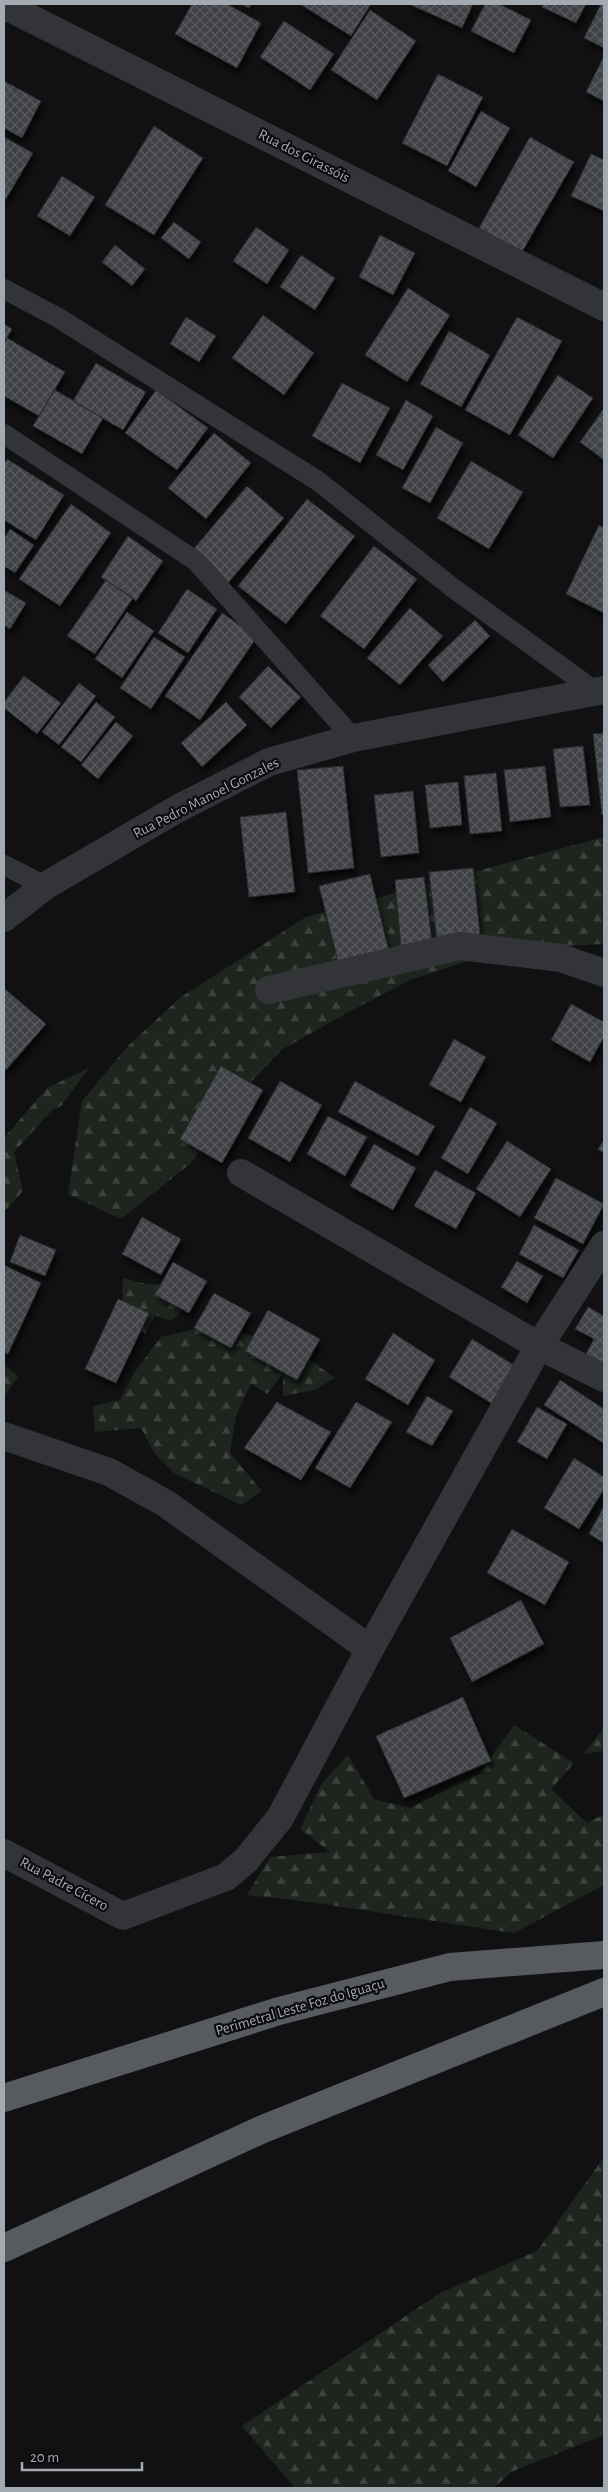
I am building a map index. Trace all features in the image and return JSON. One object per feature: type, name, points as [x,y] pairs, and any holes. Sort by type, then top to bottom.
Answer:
[{"type":"highway","name":"Perimetral Leste Foz do Iguaçu","points":[[4,2098],[279,2011],[450,1967],[604,1955]]},
{"type":"highway","points":[[4,2248],[262,2129],[604,1992]]},
{"type":"street","name":"Rua dos Girassóis","points":[[4,5],[604,308]]},
{"type":"street","name":"Rua Pedro Manoel Gonzales","points":[[4,918],[45,886],[177,809],[269,762],[353,738],[600,691]]},
{"type":"street","points":[[269,990],[460,946],[561,958],[604,972]]},
{"type":"street","points":[[241,1173],[539,1346],[604,1378]]},
{"type":"street","points":[[4,1436],[109,1472],[165,1503],[370,1649],[539,1346],[604,1245]]},
{"type":"street","name":"Rua Padre Cícero","points":[[4,1853],[123,1916],[226,1877],[246,1860],[280,1818],[370,1649]]},
{"type":"lane","points":[[4,289],[57,317],[318,481],[453,588],[600,691]]},
{"type":"lane","points":[[4,434],[196,561],[353,738]]},
{"type":"lane","points":[[4,865],[45,886]]},
{"type":"green space","points":[[604,837],[604,944],[558,946],[483,956],[410,980],[283,1049],[231,1102],[191,1163],[121,1219],[68,1194],[82,1101],[129,1045],[181,997],[306,917]]},
{"type":"green space","points":[[89,1068],[61,1106],[52,1110],[14,1152],[23,1191],[4,1212],[4,1138],[47,1088]]},
{"type":"green space","points":[[123,1278],[146,1284],[167,1285],[193,1300],[171,1321],[155,1315],[145,1334],[122,1317]]},
{"type":"green space","points":[[209,1326],[288,1344],[335,1378],[314,1390],[283,1396],[283,1373],[267,1394],[251,1383],[236,1416],[230,1453],[262,1491],[241,1505],[174,1473],[155,1454],[141,1428],[95,1432],[93,1406],[120,1400],[134,1373],[161,1337]]},
{"type":"green space","points":[[4,1365],[18,1376],[5,1396],[4,1396]]},
{"type":"green space","points":[[514,1725],[574,1763],[551,1789],[587,1823],[604,1814],[604,1885],[514,1933],[303,1901],[247,1895],[270,1857],[330,1852],[300,1829],[322,1783],[348,1755],[374,1799],[410,1808],[479,1774]]},
{"type":"green space","points":[[604,1727],[604,1751],[584,1754]]},
{"type":"green space","points":[[604,2157],[604,2435],[511,2472],[494,2488],[295,2488],[242,2426],[440,2293],[537,2251]]},
{"type":"building","points":[[192,4],[227,4],[261,23],[237,68],[175,34]]},
{"type":"building","points":[[241,4],[252,4],[249,8]]},
{"type":"building","points":[[300,4],[371,4],[351,36]]},
{"type":"building","points":[[409,4],[473,4],[462,28]]},
{"type":"building","points":[[485,4],[499,4],[531,20],[514,53],[471,31]]},
{"type":"building","points":[[544,4],[586,4],[576,23],[542,7]]},
{"type":"building","points":[[601,4],[604,4],[604,48],[584,38]]},
{"type":"building","points":[[370,10],[416,41],[377,100],[331,70]]},
{"type":"building","points":[[284,21],[334,54],[310,90],[260,57]]},
{"type":"building","points":[[604,56],[604,101],[586,92]]},
{"type":"building","points":[[438,74],[483,97],[447,166],[402,143]]},
{"type":"building","points":[[4,81],[41,101],[22,138],[4,128]]},
{"type":"building","points":[[481,111],[510,128],[476,187],[448,171]]},
{"type":"building","points":[[154,126],[203,158],[154,235],[105,205]]},
{"type":"building","points":[[4,137],[33,153],[6,199],[4,198]]},
{"type":"building","points":[[530,137],[574,162],[522,252],[479,228]]},
{"type":"building","points":[[591,154],[604,160],[604,211],[571,196]]},
{"type":"building","points":[[62,176],[95,197],[70,236],[37,216]]},
{"type":"building","points":[[174,222],[201,242],[189,259],[161,238]]},
{"type":"building","points":[[256,227],[289,250],[267,284],[233,261]]},
{"type":"building","points":[[380,235],[415,253],[393,295],[359,277]]},
{"type":"building","points":[[115,245],[145,269],[132,286],[102,262]]},
{"type":"building","points":[[301,255],[335,278],[315,310],[280,287]]},
{"type":"building","points":[[408,288],[450,315],[407,382],[365,355]]},
{"type":"building","points":[[263,315],[314,353],[284,395],[232,358]]},
{"type":"building","points":[[186,317],[216,336],[199,362],[170,344]]},
{"type":"building","points":[[517,317],[562,341],[510,435],[465,410]]},
{"type":"building","points":[[4,324],[12,329],[4,343]]},
{"type":"building","points":[[449,331],[490,355],[461,407],[420,384]]},
{"type":"building","points":[[7,338],[65,372],[39,416],[4,396],[4,343]]},
{"type":"building","points":[[96,363],[146,392],[123,430],[73,401]]},
{"type":"building","points":[[558,375],[593,398],[553,458],[518,435]]},
{"type":"building","points":[[342,383],[390,408],[360,463],[312,436]]},
{"type":"building","points":[[55,390],[103,418],[82,454],[33,426]]},
{"type":"building","points":[[156,390],[208,428],[177,470],[125,433]]},
{"type":"building","points":[[406,400],[433,416],[403,470],[376,455]]},
{"type":"building","points":[[604,408],[604,460],[580,442]]},
{"type":"building","points":[[436,427],[463,443],[430,503],[402,488]]},
{"type":"building","points":[[214,433],[251,463],[206,519],[168,488]]},
{"type":"building","points":[[7,459],[64,495],[36,540],[4,520],[4,464]]},
{"type":"building","points":[[471,461],[523,492],[489,549],[437,518]]},
{"type":"building","points":[[247,486],[284,518],[227,584],[191,552]]},
{"type":"building","points":[[307,499],[355,536],[286,624],[238,586]]},
{"type":"building","points":[[71,504],[111,533],[60,606],[19,579]]},
{"type":"building","points":[[599,525],[604,528],[604,613],[566,594]]},
{"type":"building","points":[[10,529],[34,545],[15,573],[4,566],[4,538]]},
{"type":"building","points":[[128,536],[163,561],[136,601],[101,577]]},
{"type":"building","points":[[374,546],[417,579],[364,649],[320,616]]},
{"type":"building","points":[[106,580],[133,598],[95,654],[67,636]]},
{"type":"building","points":[[187,589],[217,609],[188,653],[158,633]]},
{"type":"building","points":[[4,590],[26,603],[10,629],[4,625]]},
{"type":"building","points":[[410,608],[443,636],[400,685],[367,658]]},
{"type":"building","points":[[127,612],[154,631],[122,678],[95,659]]},
{"type":"building","points":[[222,613],[257,637],[200,720],[165,696]]},
{"type":"building","points":[[475,620],[490,636],[443,682],[428,665]]},
{"type":"building","points":[[154,637],[185,657],[151,709],[120,688]]},
{"type":"building","points":[[268,666],[301,697],[271,728],[239,697]]},
{"type":"building","points":[[24,676],[61,703],[37,734],[4,708],[4,702]]},
{"type":"building","points":[[79,683],[96,696],[59,745],[42,732]]},
{"type":"building","points":[[96,702],[115,717],[81,762],[61,747]]},
{"type":"building","points":[[226,702],[247,725],[202,767],[181,743]]},
{"type":"building","points":[[116,722],[133,736],[98,779],[81,765]]},
{"type":"building","points":[[604,733],[604,814],[602,815],[593,734]]},
{"type":"building","points":[[583,746],[590,805],[560,807],[553,749]]},
{"type":"building","points":[[343,766],[354,868],[308,873],[297,770]]},
{"type":"building","points":[[545,766],[551,817],[510,822],[504,770]]},
{"type":"building","points":[[496,773],[502,831],[470,834],[464,776]]},
{"type":"building","points":[[458,782],[462,825],[430,828],[425,785]]},
{"type":"building","points":[[413,791],[419,853],[381,857],[374,795]]},
{"type":"building","points":[[286,812],[295,892],[249,897],[240,817]]},
{"type":"building","points":[[473,868],[480,935],[437,940],[429,872]]},
{"type":"building","points":[[370,874],[389,952],[339,965],[319,886]]},
{"type":"building","points":[[424,877],[432,943],[401,946],[395,880]]},
{"type":"building","points":[[4,988],[46,1024],[6,1070],[4,1068]]},
{"type":"building","points":[[571,1004],[604,1022],[604,1037],[590,1062],[551,1040]]},
{"type":"building","points":[[454,1039],[486,1057],[461,1102],[429,1085]]},
{"type":"building","points":[[221,1066],[263,1090],[222,1163],[180,1139]]},
{"type":"building","points":[[280,1081],[322,1105],[290,1162],[248,1138]]},
{"type":"building","points":[[355,1081],[435,1126],[418,1156],[338,1112]]},
{"type":"building","points":[[470,1107],[497,1123],[468,1174],[441,1158]]},
{"type":"building","points":[[328,1116],[367,1137],[345,1176],[307,1154]]},
{"type":"building","points":[[604,1140],[604,1153],[598,1149]]},
{"type":"building","points":[[507,1141],[551,1169],[520,1217],[476,1189]]},
{"type":"building","points":[[374,1144],[416,1168],[393,1210],[350,1186]]},
{"type":"building","points":[[435,1170],[476,1193],[456,1229],[414,1206]]},
{"type":"building","points":[[556,1178],[604,1204],[583,1244],[534,1218]]},
{"type":"building","points":[[142,1217],[181,1239],[161,1275],[122,1254]]},
{"type":"building","points":[[534,1225],[579,1250],[563,1278],[519,1254]]},
{"type":"building","points":[[20,1235],[56,1250],[45,1276],[10,1262]]},
{"type":"building","points":[[517,1261],[543,1276],[527,1303],[501,1287]]},
{"type":"building","points":[[173,1262],[207,1281],[189,1313],[155,1295]]},
{"type":"building","points":[[4,1265],[41,1283],[8,1354],[4,1352]]},
{"type":"building","points":[[214,1293],[251,1313],[231,1348],[194,1328]]},
{"type":"building","points":[[118,1299],[149,1313],[116,1383],[85,1369]]},
{"type":"building","points":[[588,1307],[604,1316],[604,1374],[582,1362],[594,1339],[575,1329]]},
{"type":"building","points":[[268,1310],[320,1339],[297,1380],[245,1351]]},
{"type":"building","points":[[393,1333],[435,1360],[408,1405],[365,1379]]},
{"type":"building","points":[[472,1339],[517,1367],[494,1405],[449,1377]]},
{"type":"building","points":[[560,1380],[604,1409],[603,1443],[544,1405]]},
{"type":"building","points":[[427,1396],[453,1411],[432,1446],[406,1432]]},
{"type":"building","points":[[277,1402],[331,1432],[301,1480],[244,1448]]},
{"type":"building","points":[[356,1402],[392,1422],[350,1488],[315,1468]]},
{"type":"building","points":[[537,1407],[567,1424],[547,1459],[517,1442]]},
{"type":"building","points":[[574,1458],[604,1477],[604,1489],[579,1529],[544,1508]]},
{"type":"building","points":[[604,1506],[604,1543],[589,1534]]},
{"type":"building","points":[[512,1529],[569,1562],[545,1605],[487,1573]]},
{"type":"building","points":[[521,1600],[544,1644],[472,1682],[450,1638]]},
{"type":"building","points":[[463,1697],[491,1761],[404,1798],[376,1736]]}]
